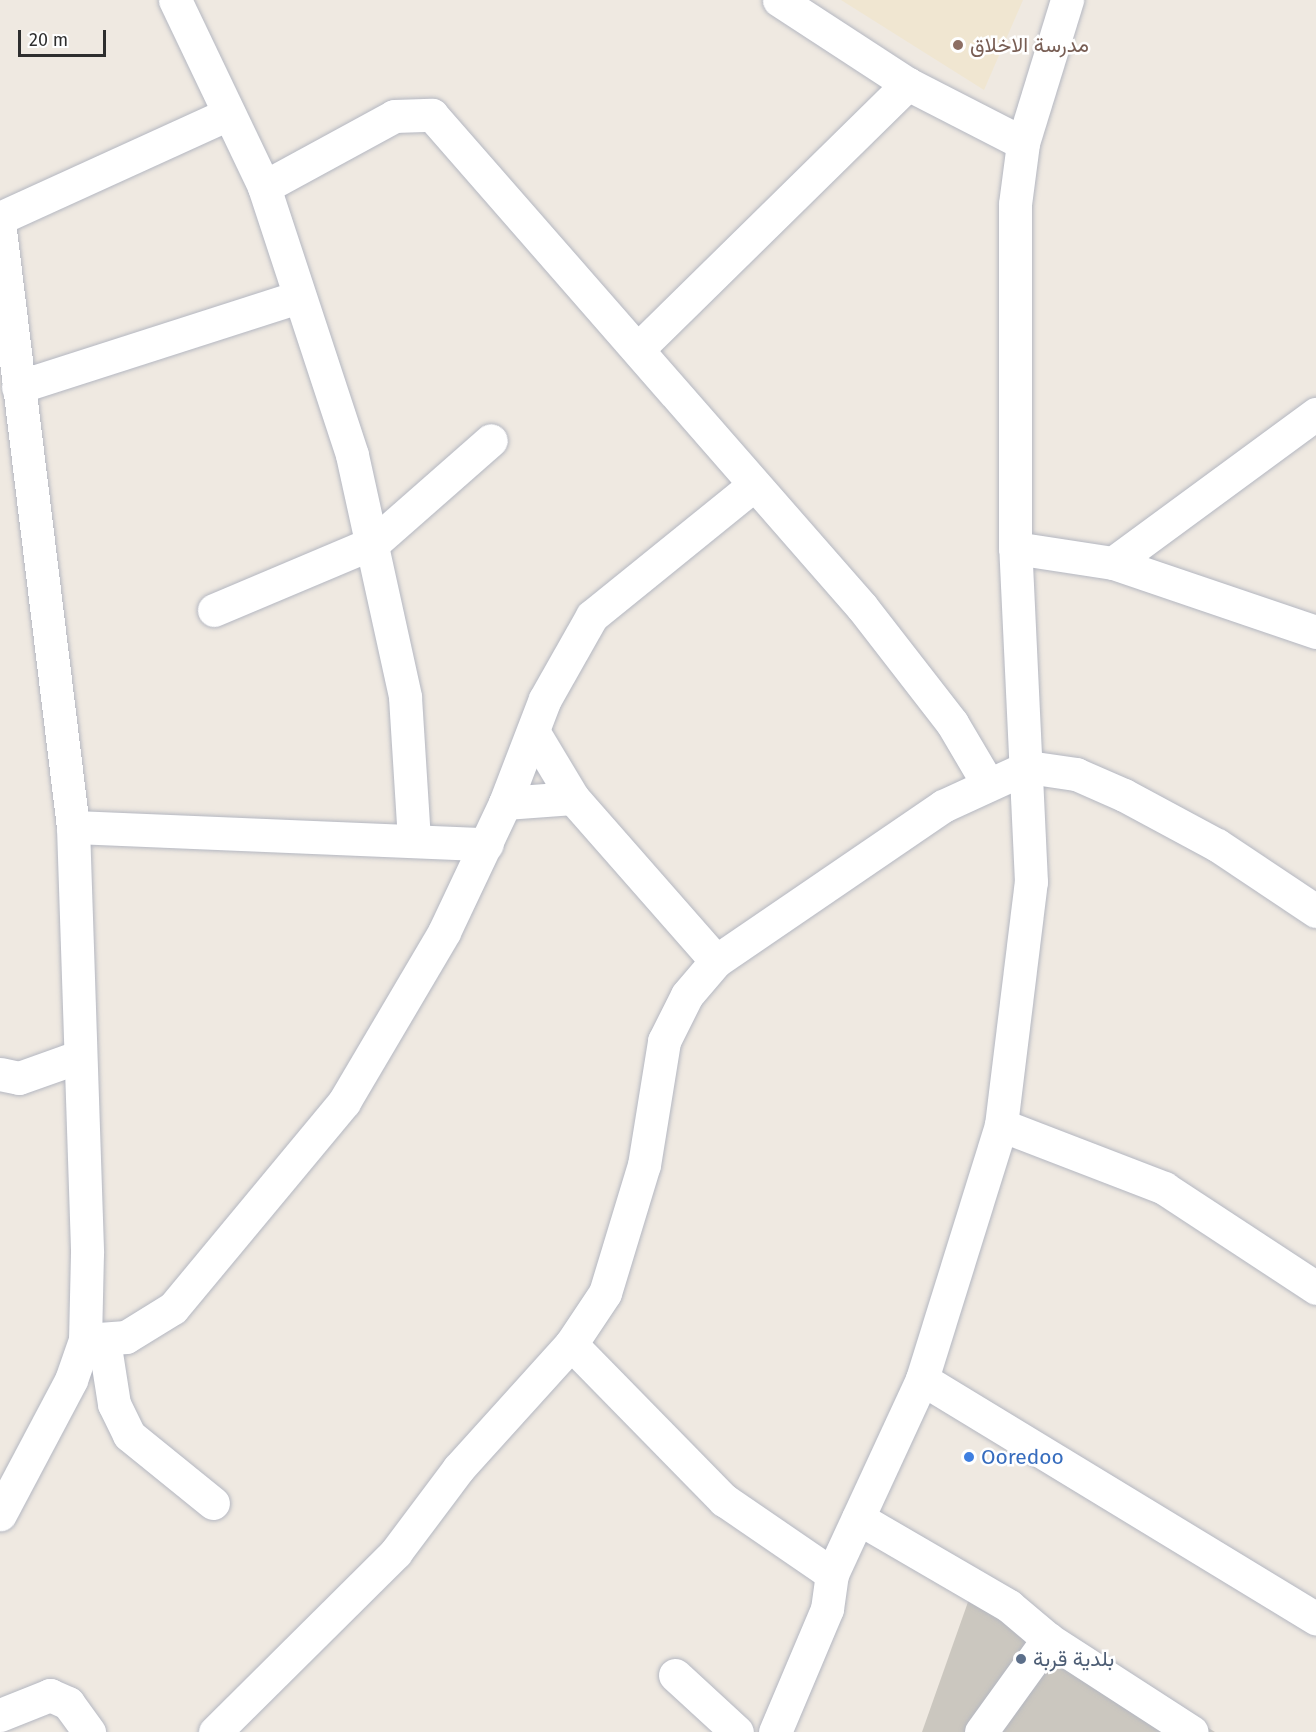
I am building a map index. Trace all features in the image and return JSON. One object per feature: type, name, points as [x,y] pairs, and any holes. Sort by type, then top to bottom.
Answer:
[{"type":"street","points":[[175,0],[264,187],[298,297],[352,454],[375,542],[405,698],[414,841]]},
{"type":"street","points":[[779,0],[908,84],[1023,143]]},
{"type":"street","points":[[775,1732],[827,1609],[832,1574],[922,1379],[1001,1125],[1031,882],[1028,767],[1015,548],[1015,204],[1023,143],[1067,0]]},
{"type":"street","points":[[639,348],[908,84]]},
{"type":"street","points":[[264,187],[394,116],[417,111],[432,115],[639,348],[754,485],[862,607],[952,723],[988,784]]},
{"type":"street","points":[[0,218],[228,114]]},
{"type":"street","points":[[0,230],[72,828],[78,1057],[95,1340],[114,1404],[129,1435],[213,1503]]},
{"type":"street","points":[[18,387],[298,297]]},
{"type":"street","points":[[1113,563],[1316,414]]},
{"type":"street","points":[[214,610],[375,542],[491,440]]},
{"type":"street","points":[[0,1514],[70,1380],[95,1340],[146,1329],[173,1308],[344,1102],[393,1028],[505,803],[534,733],[545,699],[592,616],[754,485]]},
{"type":"street","points":[[1015,548],[1113,563],[1316,632]]},
{"type":"street","points":[[534,733],[573,798],[716,962]]},
{"type":"street","points":[[215,1732],[396,1552],[458,1469],[571,1344],[604,1293],[624,1243],[644,1165],[664,1041],[687,995],[716,962],[943,806],[1028,767],[1076,774],[1124,795],[1217,845],[1316,911]]},
{"type":"street","points":[[505,803],[573,798]]},
{"type":"street","points":[[72,828],[486,844]]},
{"type":"street","points":[[6,1085],[78,1057]]},
{"type":"street","points":[[1001,1125],[1164,1188],[1316,1288]]},
{"type":"street","points":[[571,1344],[724,1500],[832,1574]]},
{"type":"street","points":[[922,1379],[1316,1619]]},
{"type":"street","points":[[858,1518],[1009,1606],[1047,1639],[1192,1732]]},
{"type":"street","points":[[981,1732],[1047,1639]]},
{"type":"street","points":[[675,1675],[737,1732]]},
{"type":"street","points":[[0,1715],[50,1695],[68,1703],[89,1732]]},
{"type":"shaded area","name":"مدرسة الاخلاق","points":[[841,0],[1023,0],[984,90]]},
{"type":"building","name":"بلدية قربة","points":[[974,1585],[1215,1732],[922,1732]]},
{"type":"place","name":"مدرسة الاخلاق","points":[[958,45]]},
{"type":"place","name":"Ooredoo","points":[[969,1457]]},
{"type":"place","name":"بلدية قربة","points":[[1021,1659]]}]
